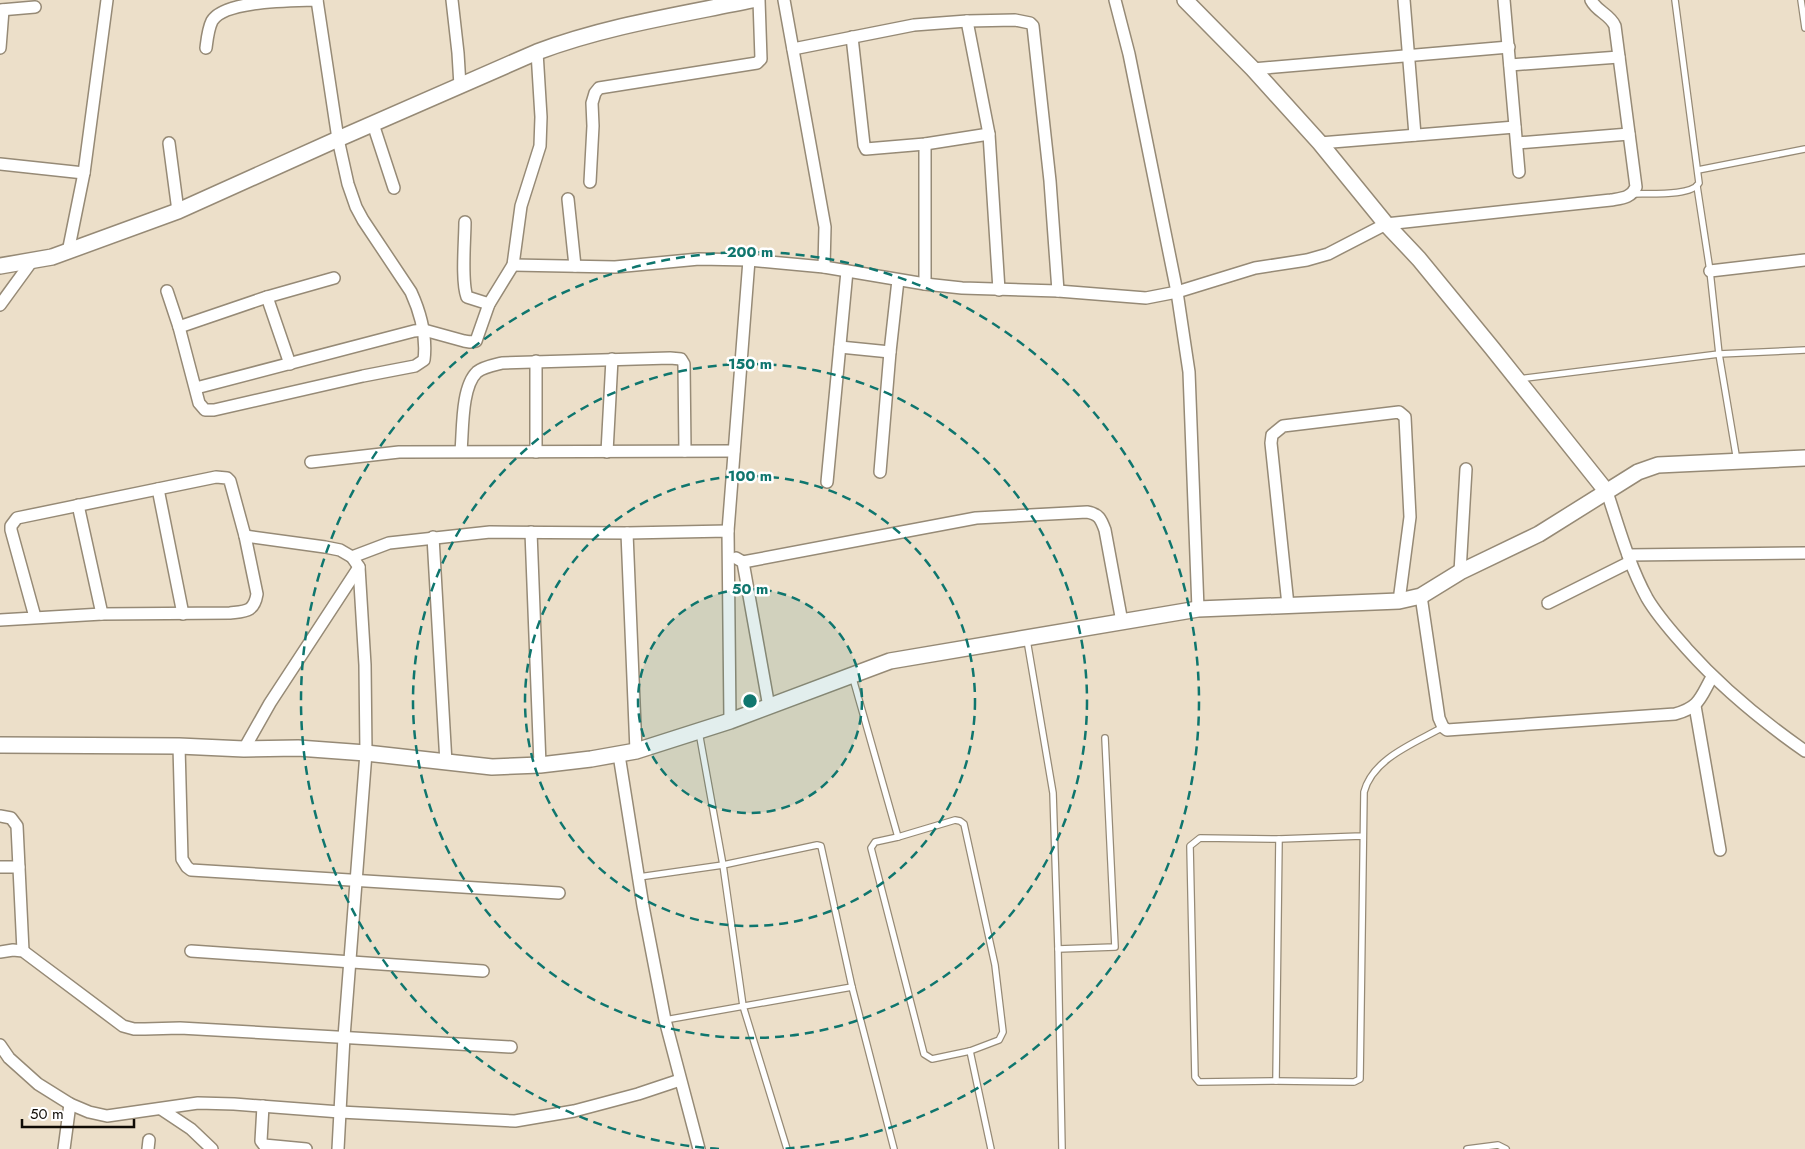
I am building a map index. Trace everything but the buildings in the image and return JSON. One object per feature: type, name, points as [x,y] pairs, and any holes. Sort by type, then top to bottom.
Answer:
[{"type":"street","points":[[68,252],[84,173],[107,0]]},
{"type":"street","points":[[167,291],[202,408],[205,410],[214,410],[362,376],[415,366],[424,360],[424,330],[411,292],[370,232],[356,207],[342,160],[317,0],[248,3],[227,9],[212,21],[206,48]]},
{"type":"street","points":[[452,0],[460,86]]},
{"type":"street","points":[[0,266],[32,261],[68,252],[178,211],[537,52],[596,32],[752,0]]},
{"type":"street","points":[[590,182],[593,126],[592,103],[596,90],[759,62],[761,58],[759,0]]},
{"type":"street","points":[[784,0],[825,227],[824,267]]},
{"type":"street","points":[[1115,0],[1129,54],[1177,292],[1189,372],[1198,609]]},
{"type":"street","points":[[1185,0],[1253,69],[1320,143],[1386,224],[1419,259],[1607,492],[1629,559],[1647,598],[1672,632],[1712,677],[1742,703],[1805,750]]},
{"type":"street","points":[[1404,0],[1415,136]]},
{"type":"street","points":[[1504,0],[1519,172]]},
{"type":"street","points":[[513,265],[615,267],[698,259],[749,260],[824,267],[925,284],[1146,298],[1177,292],[1255,268],[1307,260],[1328,254],[1386,224],[1611,200],[1632,194],[1636,187],[1613,21],[1610,16],[1603,14],[1591,0]]},
{"type":"street","points":[[0,48],[1,10],[35,7]]},
{"type":"street","points":[[793,49],[914,25],[967,21],[1027,21],[1033,26],[1050,181],[1058,291]]},
{"type":"street","points":[[967,21],[989,134],[999,290]]},
{"type":"street","points":[[852,37],[865,147],[869,149],[925,144],[989,134]]},
{"type":"street","points":[[1253,69],[1509,47]]},
{"type":"street","points":[[196,388],[394,335],[424,330],[476,341],[489,304],[513,265],[520,206],[540,146],[541,117],[537,52]]},
{"type":"street","points":[[1510,65],[1619,57]]},
{"type":"street","points":[[373,124],[394,188]]},
{"type":"street","points":[[1320,143],[1515,127]]},
{"type":"street","points":[[1517,143],[1629,134]]},
{"type":"street","points":[[169,143],[178,211]]},
{"type":"street","points":[[925,144],[925,284]]},
{"type":"street","points":[[0,164],[84,173]]},
{"type":"street","points":[[568,199],[575,266]]},
{"type":"street","points":[[466,222],[464,279],[466,294],[468,297],[489,304]]},
{"type":"street","points":[[730,721],[728,531],[749,260]]},
{"type":"street","points":[[1710,271],[1805,260]]},
{"type":"street","points":[[0,305],[32,261]]},
{"type":"street","points":[[827,482],[847,271]]},
{"type":"street","points":[[179,327],[267,297],[334,278]]},
{"type":"street","points":[[880,472],[898,280]]},
{"type":"street","points":[[267,297],[290,364]]},
{"type":"street","points":[[840,347],[890,352]]},
{"type":"street","points":[[461,451],[464,401],[467,390],[477,372],[502,362],[677,358],[682,361],[686,451]]},
{"type":"street","points":[[607,452],[612,359]]},
{"type":"street","points":[[536,362],[536,452]]},
{"type":"street","points":[[1288,605],[1271,443],[1272,434],[1283,426],[1399,412],[1405,417],[1411,503],[1399,601]]},
{"type":"street","points":[[311,462],[399,452],[734,451]]},
{"type":"street","points":[[0,745],[179,746],[244,749],[298,748],[366,753],[492,767],[540,765],[619,755],[699,732],[890,660],[1198,609],[1399,601],[1421,596],[1460,572],[1539,534],[1638,472],[1658,466],[1805,458]]},
{"type":"street","points":[[1460,572],[1466,470]]},
{"type":"street","points":[[0,620],[102,614],[230,613],[245,611],[253,607],[256,603],[257,594],[233,489],[227,478],[216,477],[21,516],[13,521],[11,526],[35,617]]},
{"type":"street","points":[[158,489],[183,614]]},
{"type":"street","points":[[78,505],[102,614]]},
{"type":"street","points":[[727,556],[735,557],[743,562],[976,518],[1093,513],[1101,518],[1105,530],[1122,622]]},
{"type":"street","points":[[352,557],[389,543],[490,532],[627,533],[728,531]]},
{"type":"street","points":[[531,532],[540,765]]},
{"type":"street","points":[[627,533],[636,751]]},
{"type":"street","points":[[245,536],[325,546],[340,550],[352,557],[359,568],[365,665],[366,753],[344,1037],[338,1149]]},
{"type":"street","points":[[433,537],[446,763]]},
{"type":"street","points":[[1548,603],[1629,559],[1805,553]]},
{"type":"street","points":[[743,562],[769,707]]},
{"type":"street","points":[[244,749],[270,703],[359,568]]},
{"type":"street","points":[[1421,596],[1439,718],[1443,727],[1451,730],[1675,714],[1687,711],[1695,706],[1712,677]]},
{"type":"street","points":[[1695,706],[1720,850]]},
{"type":"street","points":[[179,746],[182,859],[187,867],[192,870],[559,893]]},
{"type":"street","points":[[619,755],[638,877],[665,1020],[699,1149]]},
{"type":"street","points":[[0,816],[11,818],[17,826],[23,951]]},
{"type":"street","points":[[0,867],[19,867]]},
{"type":"street","points":[[0,952],[23,951],[123,1026],[344,1037],[511,1048]]},
{"type":"street","points":[[191,951],[483,971]]},
{"type":"street","points":[[0,1045],[23,1071],[38,1084],[70,1104],[89,1112],[107,1116],[198,1104],[263,1106],[491,1120],[527,1120],[638,1094],[680,1080]]},
{"type":"street","points":[[64,1149],[70,1104]]},
{"type":"street","points":[[263,1106],[261,1141],[264,1145],[306,1149]]},
{"type":"street","points":[[162,1109],[196,1134],[212,1149]]},
{"type":"lane","points":[[1675,0],[1698,170],[1699,183],[1697,186],[1710,271],[1719,354],[1737,462]]},
{"type":"lane","points":[[1801,0],[1805,28]]},
{"type":"lane","points":[[1698,170],[1805,149]]},
{"type":"lane","points":[[1632,194],[1681,192],[1694,189],[1697,186]]},
{"type":"lane","points":[[1516,379],[1719,354],[1805,350]]},
{"type":"lane","points":[[1027,638],[1053,793],[1062,1149]]},
{"type":"lane","points":[[852,675],[898,837]]},
{"type":"lane","points":[[1362,836],[1279,839],[1200,838],[1190,846],[1196,1080],[1201,1084],[1276,1081],[1354,1082],[1360,1080],[1362,836],[1366,782],[1381,764],[1443,727]]},
{"type":"lane","points":[[699,732],[723,865],[743,1006],[787,1149]]},
{"type":"lane","points":[[1058,949],[1114,947],[1105,738]]},
{"type":"lane","points":[[955,820],[964,824],[995,965],[1004,1032],[999,1040],[970,1051],[932,1059],[924,1054],[872,848],[874,842],[955,820]]},
{"type":"lane","points":[[1276,1081],[1279,839]]},
{"type":"lane","points":[[638,877],[723,865],[817,845],[822,846],[852,987],[894,1149]]},
{"type":"lane","points":[[665,1020],[852,987]]},
{"type":"lane","points":[[970,1051],[991,1149]]},
{"type":"lane","points":[[1468,1149],[1498,1146],[1506,1149]]}]
